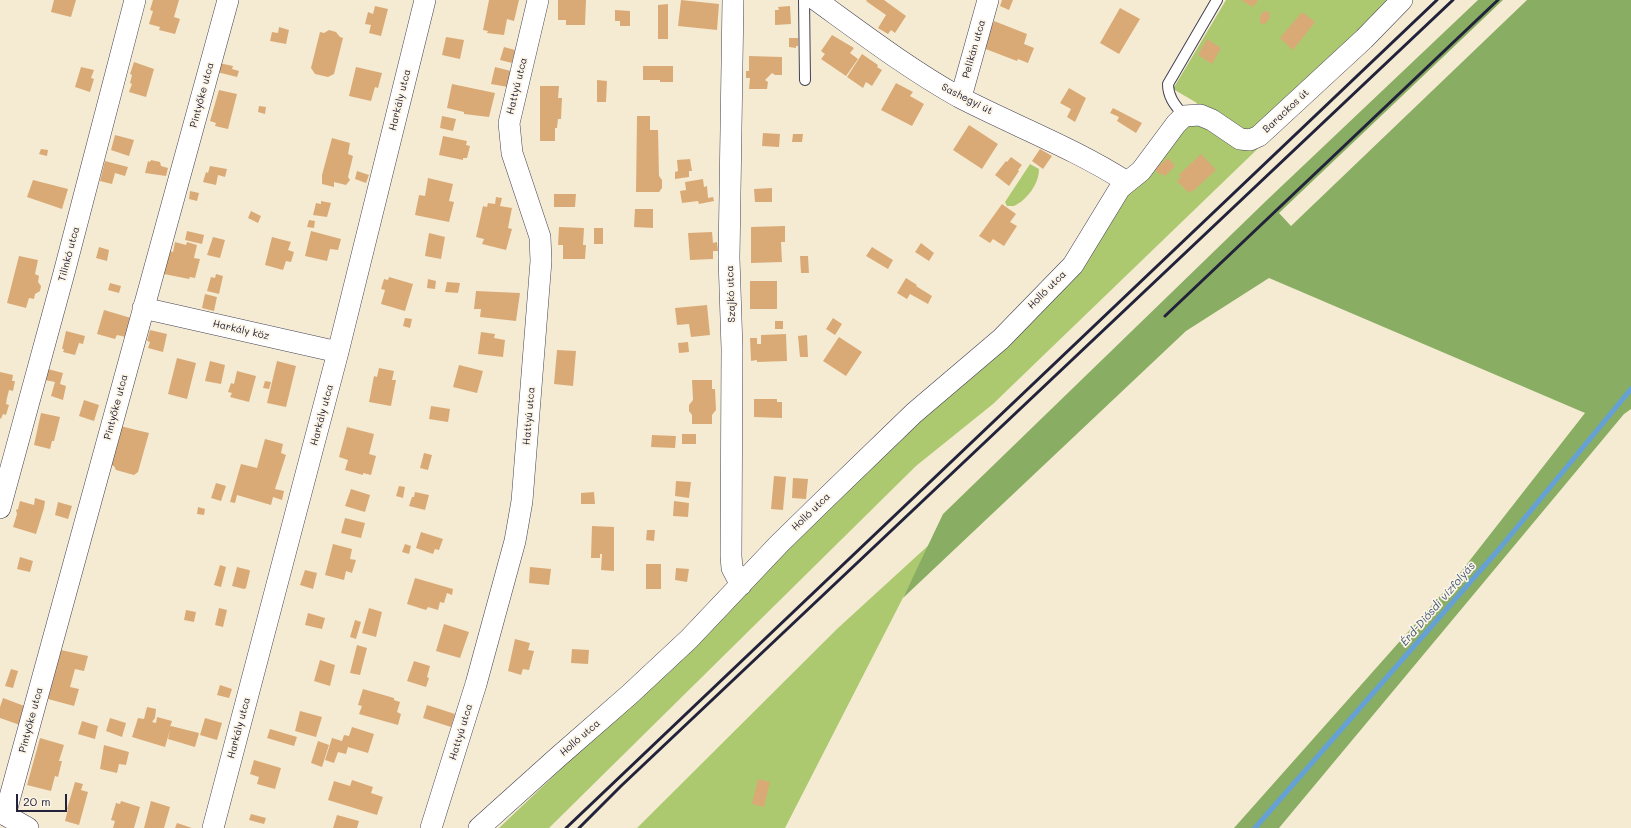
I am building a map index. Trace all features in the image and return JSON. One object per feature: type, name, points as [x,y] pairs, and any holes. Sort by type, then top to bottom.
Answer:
[{"type":"street","name":"Tilinkó utca","points":[[0,508],[62,281],[135,0]]},
{"type":"street","name":"Pintyőke utca","points":[[2,813],[228,0]]},
{"type":"street","name":"Harkály utca","points":[[213,828],[338,352],[425,0]]},
{"type":"street","name":"Hattyú utca","points":[[431,828],[476,684],[514,541],[522,501],[542,261],[540,237],[512,153],[509,123],[538,0]]},
{"type":"street","name":"Szajkó utca","points":[[733,0],[729,258],[732,349],[731,556],[732,568],[741,585]]},
{"type":"street","name":"Sashegyi út","points":[[816,0],[926,78],[960,97],[1103,166],[1127,182]]},
{"type":"street","name":"Pelikán utca","points":[[960,97],[988,0]]},
{"type":"street","name":"Barackos út","points":[[1184,116],[1200,115],[1212,120],[1240,139],[1250,140],[1259,136],[1364,39],[1402,0]]},
{"type":"street","points":[[1127,182],[1141,171],[1176,124],[1184,116]]},
{"type":"street","name":"Holló utca","points":[[479,828],[629,696],[689,639],[779,544],[914,413],[1001,339],[1073,265],[1120,188],[1127,182]]},
{"type":"street","name":"Harkály köz","points":[[143,308],[338,352]]},
{"type":"street","points":[[2,813],[28,828]]},
{"type":"lane","points":[[804,0],[805,80]]},
{"type":"lane","points":[[1184,116],[1171,100],[1168,92],[1168,84],[1217,0]]},
{"type":"green space","points":[[1226,0],[1412,0],[993,404],[916,466],[549,828],[499,828],[667,668],[1075,272],[1127,197],[1134,182],[1155,158],[1197,103],[1173,89]]},
{"type":"green space","points":[[1478,0],[1503,0],[1279,213],[1291,226],[1527,0],[1631,0],[1631,409],[1624,414],[1279,828],[1234,828],[1456,578],[1585,413],[1269,278],[1186,331],[903,598],[943,514],[1267,200]]},
{"type":"green space","points":[[1030,164],[1039,169],[1035,186],[1028,196],[1019,203],[1014,206],[1007,206],[1005,202]]},
{"type":"green space","points":[[931,543],[785,828],[637,828],[838,628]]},
{"type":"building","points":[[54,0],[76,0],[71,17],[51,12]]},
{"type":"building","points":[[153,0],[179,0],[174,17],[180,19],[175,34],[159,30],[160,27],[149,24],[153,11],[150,10]]},
{"type":"building","points":[[489,0],[519,0],[514,21],[507,19],[504,35],[487,33],[488,31],[483,30]]},
{"type":"building","points":[[558,0],[586,0],[585,25],[566,25],[566,20],[558,20]]},
{"type":"building","points":[[681,0],[719,4],[717,30],[678,26]]},
{"type":"building","points":[[884,0],[906,16],[895,33],[891,30],[888,34],[878,28],[886,15],[866,1]]},
{"type":"building","points":[[1002,0],[1013,0],[1009,10],[1000,6]]},
{"type":"building","points":[[1241,0],[1258,0],[1253,7]]},
{"type":"building","points":[[668,4],[668,39],[658,39],[658,5]]},
{"type":"building","points":[[375,6],[388,9],[381,36],[369,33],[371,25],[365,24],[368,12],[373,14]]},
{"type":"building","points":[[790,6],[791,24],[775,25],[775,10],[779,10],[778,7]]},
{"type":"building","points":[[1120,8],[1140,19],[1119,54],[1100,43]]},
{"type":"building","points":[[615,10],[630,11],[630,26],[620,26],[620,21],[615,21]]},
{"type":"building","points":[[1265,11],[1269,12],[1270,16],[1268,21],[1264,24],[1260,23],[1260,19],[1261,14]]},
{"type":"building","points":[[1302,12],[1315,22],[1293,50],[1280,38]]},
{"type":"building","points":[[994,21],[1027,34],[1024,44],[1034,48],[1028,63],[1018,59],[1017,61],[983,48]]},
{"type":"building","points":[[279,27],[289,30],[286,44],[270,41],[272,32],[278,33]]},
{"type":"building","points":[[329,30],[336,32],[343,38],[334,74],[328,77],[315,74],[311,68],[320,32],[324,33]]},
{"type":"building","points":[[832,35],[854,48],[850,53],[858,59],[846,76],[821,59],[825,54],[821,51]]},
{"type":"building","points":[[446,37],[464,40],[460,59],[442,55]]},
{"type":"building","points":[[789,38],[798,38],[798,46],[796,46],[796,48],[789,47]]},
{"type":"building","points":[[1207,39],[1221,48],[1212,64],[1198,55]]},
{"type":"building","points":[[504,47],[515,50],[512,63],[500,60]]},
{"type":"building","points":[[862,54],[878,65],[877,67],[882,70],[872,86],[866,82],[863,88],[847,77]]},
{"type":"building","points":[[749,56],[782,57],[782,75],[775,75],[772,73],[765,80],[768,82],[767,89],[749,89],[750,78],[746,78],[746,71],[749,71]]},
{"type":"building","points":[[134,62],[154,69],[146,97],[129,92],[132,84],[130,83],[132,75],[130,74]]},
{"type":"building","points":[[219,63],[233,66],[232,69],[239,71],[237,77],[217,72]]},
{"type":"building","points":[[643,66],[673,66],[673,82],[643,80]]},
{"type":"building","points":[[81,67],[94,70],[91,78],[94,79],[90,92],[75,87]]},
{"type":"building","points":[[356,67],[382,73],[378,88],[375,87],[371,101],[349,96]]},
{"type":"building","points":[[495,67],[511,71],[508,87],[491,84]]},
{"type":"building","points":[[597,80],[607,81],[606,102],[597,102]]},
{"type":"building","points":[[896,83],[913,92],[910,96],[924,104],[912,126],[881,110]]},
{"type":"building","points":[[452,84],[495,93],[489,117],[464,114],[464,112],[447,108]]},
{"type":"building","points":[[540,86],[559,86],[558,98],[562,98],[561,119],[558,119],[557,128],[555,128],[555,141],[540,141]]},
{"type":"building","points":[[1069,88],[1086,98],[1075,122],[1067,117],[1071,109],[1060,103]]},
{"type":"building","points":[[219,90],[237,94],[228,129],[215,126],[216,123],[210,121]]},
{"type":"building","points":[[259,106],[266,107],[265,114],[258,112]]},
{"type":"building","points":[[1113,108],[1142,123],[1136,133],[1117,121],[1119,117],[1110,113]]},
{"type":"building","points":[[442,116],[456,119],[453,131],[440,128]]},
{"type":"building","points":[[637,116],[650,116],[650,130],[658,130],[659,176],[662,180],[662,188],[659,192],[636,192]]},
{"type":"building","points":[[969,125],[998,144],[982,169],[953,150]]},
{"type":"building","points":[[763,133],[780,134],[779,147],[762,146]]},
{"type":"building","points":[[793,134],[803,134],[802,142],[792,142]]},
{"type":"building","points":[[115,135],[134,140],[129,156],[111,150]]},
{"type":"building","points":[[443,136],[467,141],[466,145],[470,146],[467,158],[463,158],[463,160],[439,155]]},
{"type":"building","points":[[332,138],[350,143],[348,154],[353,156],[348,177],[350,180],[346,185],[334,182],[334,187],[322,184],[322,175]]},
{"type":"building","points":[[41,149],[48,150],[47,156],[39,154]]},
{"type":"building","points":[[1040,149],[1052,156],[1043,169],[1032,161]]},
{"type":"building","points":[[1201,154],[1216,170],[1189,193],[1177,181],[1181,177],[1179,175]]},
{"type":"building","points":[[1011,157],[1022,165],[1009,186],[995,175]]},
{"type":"building","points":[[1168,158],[1175,166],[1165,176],[1162,173],[1160,175],[1155,169]]},
{"type":"building","points":[[690,159],[692,171],[689,171],[689,177],[675,179],[675,172],[678,171],[677,160]]},
{"type":"building","points":[[151,160],[160,162],[161,166],[168,168],[166,176],[145,173],[148,161],[150,162]]},
{"type":"building","points":[[105,161],[128,167],[125,176],[115,173],[112,184],[100,181]]},
{"type":"building","points":[[210,166],[227,169],[225,177],[218,175],[216,185],[203,182],[206,172],[208,173]]},
{"type":"building","points":[[357,171],[369,175],[366,183],[355,179]]},
{"type":"building","points":[[428,178],[453,184],[449,201],[454,202],[449,222],[415,215],[419,195],[425,196]]},
{"type":"building","points":[[703,179],[704,187],[707,186],[708,198],[713,197],[714,201],[699,204],[698,201],[682,203],[680,191],[686,190],[685,182]]},
{"type":"building","points":[[33,180],[68,189],[62,209],[27,197]]},
{"type":"building","points":[[772,188],[772,202],[755,202],[754,189]]},
{"type":"building","points":[[190,191],[199,193],[197,201],[189,199]]},
{"type":"building","points":[[554,194],[576,194],[575,207],[554,207]]},
{"type":"building","points":[[496,197],[502,198],[500,206],[512,208],[508,228],[512,229],[506,250],[482,244],[484,239],[476,237],[483,206],[487,207],[488,203],[495,204]]},
{"type":"building","points":[[321,201],[331,203],[327,217],[313,215],[316,203],[321,204]]},
{"type":"building","points":[[1002,204],[1016,214],[1010,222],[1017,226],[1004,246],[993,239],[990,243],[979,236]]},
{"type":"building","points":[[635,209],[653,209],[653,228],[634,227]]},
{"type":"building","points":[[251,211],[261,216],[258,223],[248,218]]},
{"type":"building","points":[[309,220],[315,221],[314,228],[307,227]]},
{"type":"building","points":[[785,226],[785,242],[781,242],[782,262],[751,263],[751,227]]},
{"type":"building","points":[[559,227],[584,228],[583,245],[586,245],[585,259],[563,259],[563,245],[558,245]]},
{"type":"building","points":[[594,228],[603,228],[603,244],[594,244]]},
{"type":"building","points":[[187,231],[204,235],[202,244],[185,240]]},
{"type":"building","points":[[311,231],[341,239],[338,250],[330,249],[327,261],[305,256]]},
{"type":"building","points":[[712,232],[713,243],[717,242],[718,251],[713,251],[713,259],[690,260],[688,233]]},
{"type":"building","points":[[429,233],[445,237],[441,259],[425,256]]},
{"type":"building","points":[[213,237],[225,240],[220,258],[207,255]]},
{"type":"building","points":[[272,237],[291,242],[288,250],[294,252],[291,262],[286,261],[283,270],[265,265]]},
{"type":"building","points":[[175,242],[186,245],[187,242],[197,245],[194,258],[200,259],[195,278],[190,277],[189,279],[164,274],[169,251],[173,252]]},
{"type":"building","points":[[921,243],[934,253],[929,261],[915,252]]},
{"type":"building","points":[[99,247],[109,250],[107,261],[96,258]]},
{"type":"building","points":[[872,247],[893,260],[888,269],[866,256]]},
{"type":"building","points":[[19,256],[38,260],[35,274],[39,276],[38,282],[41,286],[40,291],[35,294],[34,299],[29,298],[26,308],[7,303]]},
{"type":"building","points":[[800,256],[808,256],[809,273],[801,273]]},
{"type":"building","points":[[216,274],[223,276],[219,294],[207,291],[211,277],[215,278]]},
{"type":"building","points":[[389,277],[413,284],[405,311],[381,304],[385,290],[381,289],[384,279],[388,280]]},
{"type":"building","points":[[906,278],[932,296],[928,304],[910,294],[907,299],[897,293]]},
{"type":"building","points":[[428,279],[436,281],[435,289],[427,288]]},
{"type":"building","points":[[750,281],[777,281],[777,309],[750,309]]},
{"type":"building","points":[[447,282],[460,283],[458,293],[445,292]]},
{"type":"building","points":[[110,283],[121,286],[119,293],[108,290]]},
{"type":"building","points":[[476,291],[520,293],[516,321],[480,317],[481,309],[474,309]]},
{"type":"building","points":[[205,294],[217,297],[214,311],[202,308]]},
{"type":"building","points":[[707,305],[710,335],[691,337],[689,324],[677,325],[675,308]]},
{"type":"building","points":[[104,310],[131,318],[126,337],[117,335],[115,339],[97,334]]},
{"type":"building","points":[[405,318],[412,319],[410,328],[403,326]]},
{"type":"building","points":[[833,318],[842,324],[835,335],[826,329]]},
{"type":"building","points":[[775,321],[783,321],[783,329],[775,329]]},
{"type":"building","points":[[150,330],[167,334],[163,352],[148,348],[150,342],[147,341]]},
{"type":"building","points":[[66,331],[85,336],[83,344],[79,343],[75,355],[63,352],[64,349],[62,349]]},
{"type":"building","points":[[481,332],[495,334],[494,338],[505,340],[503,357],[478,354]]},
{"type":"building","points":[[786,334],[787,361],[751,361],[750,338],[757,338],[757,344],[761,344],[761,335]]},
{"type":"building","points":[[807,335],[808,357],[800,357],[798,336]]},
{"type":"building","points":[[839,337],[862,352],[846,376],[823,361]]},
{"type":"building","points":[[688,342],[689,352],[679,353],[678,343]]},
{"type":"building","points":[[557,350],[576,351],[573,386],[554,384]]},
{"type":"building","points":[[177,358],[196,363],[187,399],[168,394]]},
{"type":"building","points":[[210,361],[225,365],[221,384],[205,381]]},
{"type":"building","points":[[277,361],[296,366],[286,407],[267,403]]},
{"type":"building","points":[[459,365],[483,371],[477,393],[453,387]]},
{"type":"building","points":[[379,368],[394,371],[392,380],[396,380],[391,406],[369,402],[374,376],[377,377]]},
{"type":"building","points":[[48,369],[63,373],[60,384],[66,386],[63,400],[51,396],[55,382],[45,380]]},
{"type":"building","points":[[237,371],[256,376],[249,402],[230,397],[232,393],[228,392],[231,383],[234,384]]},
{"type":"building","points":[[0,372],[13,375],[12,381],[15,381],[13,391],[9,390],[6,404],[9,405],[6,415],[3,414],[1,419],[0,418]]},
{"type":"building","points":[[692,380],[712,380],[712,389],[715,389],[716,410],[712,415],[712,424],[692,424],[692,415],[689,411],[689,405],[693,400]]},
{"type":"building","points":[[265,381],[271,382],[269,389],[263,388]]},
{"type":"building","points":[[754,399],[777,399],[777,402],[782,402],[782,418],[754,417]]},
{"type":"building","points":[[84,400],[99,405],[94,421],[79,416]]},
{"type":"building","points":[[431,406],[450,409],[448,422],[429,419]]},
{"type":"building","points":[[41,413],[60,417],[54,441],[52,441],[50,449],[34,445]]},
{"type":"building","points":[[120,426],[149,433],[138,472],[134,475],[116,470],[114,466],[109,465]]},
{"type":"building","points":[[347,427],[374,434],[369,454],[376,456],[371,475],[363,473],[363,475],[345,470],[348,460],[339,457]]},
{"type":"building","points":[[682,434],[696,434],[696,444],[682,444]]},
{"type":"building","points":[[652,435],[676,436],[675,448],[651,447]]},
{"type":"building","points":[[265,439],[283,444],[281,453],[286,455],[275,489],[284,491],[282,500],[273,497],[271,505],[237,495],[235,503],[230,502],[241,464],[257,468]]},
{"type":"building","points":[[424,453],[432,455],[428,470],[420,468]]},
{"type":"building","points":[[774,476],[786,477],[783,510],[771,509]]},
{"type":"building","points":[[793,478],[808,479],[806,499],[792,498]]},
{"type":"building","points":[[676,481],[691,482],[689,498],[675,496]]},
{"type":"building","points":[[216,483],[226,486],[221,501],[211,498]]},
{"type":"building","points":[[399,486],[405,487],[403,498],[396,496]]},
{"type":"building","points":[[351,489],[370,495],[365,512],[345,506]]},
{"type":"building","points":[[415,492],[429,495],[425,510],[409,506]]},
{"type":"building","points":[[594,492],[595,504],[581,504],[581,493]]},
{"type":"building","points":[[35,498],[45,501],[36,534],[13,527],[17,514],[16,510],[18,509],[20,501],[34,505]]},
{"type":"building","points":[[674,501],[689,503],[688,517],[673,516]]},
{"type":"building","points":[[58,502],[72,506],[68,519],[55,515]]},
{"type":"building","points":[[198,507],[205,509],[204,515],[197,514]]},
{"type":"building","points":[[345,518],[365,523],[361,538],[341,533]]},
{"type":"building","points":[[592,526],[614,527],[614,571],[601,570],[602,554],[600,554],[600,558],[591,558]]},
{"type":"building","points":[[647,530],[655,530],[654,541],[646,540]]},
{"type":"building","points":[[421,532],[443,539],[439,550],[435,549],[433,554],[416,548]]},
{"type":"building","points":[[333,544],[352,549],[350,559],[356,560],[352,573],[346,571],[344,580],[325,575]]},
{"type":"building","points":[[405,544],[411,546],[409,554],[402,552]]},
{"type":"building","points":[[20,557],[33,561],[30,572],[17,569]]},
{"type":"building","points":[[646,564],[661,564],[661,589],[646,589]]},
{"type":"building","points":[[220,565],[226,567],[221,587],[214,585]]},
{"type":"building","points":[[237,567],[250,571],[246,588],[244,589],[232,586]]},
{"type":"building","points":[[530,567],[551,569],[549,585],[529,583]]},
{"type":"building","points":[[676,568],[689,569],[687,582],[675,580]]},
{"type":"building","points":[[305,570],[317,573],[313,589],[300,585]]},
{"type":"building","points":[[415,578],[453,589],[452,595],[447,593],[444,603],[440,602],[438,610],[428,607],[426,610],[407,604]]},
{"type":"building","points":[[219,608],[227,610],[223,627],[215,625]]},
{"type":"building","points":[[369,608],[382,612],[376,637],[362,633]]},
{"type":"building","points":[[186,610],[196,612],[194,622],[184,620]]},
{"type":"building","points":[[308,613],[325,618],[322,629],[305,625]]},
{"type":"building","points":[[355,620],[361,622],[356,639],[350,637]]},
{"type":"building","points":[[444,624],[469,632],[460,658],[436,651]]},
{"type":"building","points":[[515,639],[530,643],[528,650],[534,651],[529,670],[523,669],[521,675],[508,671]]},
{"type":"building","points":[[357,645],[367,648],[360,675],[350,673]]},
{"type":"building","points":[[572,649],[589,650],[588,664],[571,663]]},
{"type":"building","points":[[61,650],[88,656],[84,671],[75,669],[70,687],[79,689],[74,706],[48,699]]},
{"type":"building","points":[[320,660],[335,665],[330,686],[314,681]]},
{"type":"building","points":[[414,661],[430,666],[427,677],[429,678],[426,687],[407,681]]},
{"type":"building","points":[[11,669],[18,671],[13,688],[5,686]]},
{"type":"building","points":[[220,685],[232,689],[229,698],[217,695]]},
{"type":"building","points":[[363,689],[394,698],[394,700],[400,702],[397,712],[401,714],[398,725],[359,714],[362,706],[358,705]]},
{"type":"building","points":[[3,698],[27,707],[20,725],[0,718],[0,707]]},
{"type":"building","points":[[427,705],[455,714],[451,727],[423,718]]},
{"type":"building","points":[[147,707],[156,709],[155,718],[152,722],[156,723],[157,717],[172,721],[170,727],[199,733],[195,747],[168,739],[170,730],[165,747],[132,737],[138,718],[144,719]]},
{"type":"building","points":[[300,711],[322,717],[316,737],[295,731]]},
{"type":"building","points":[[110,718],[126,723],[122,737],[106,731]]},
{"type":"building","points":[[205,718],[222,723],[217,740],[200,735]]},
{"type":"building","points":[[82,721],[98,726],[95,739],[78,734]]},
{"type":"building","points":[[352,727],[374,734],[368,753],[348,747],[346,754],[338,752],[334,763],[325,760],[332,738],[342,741],[344,735],[349,736]]},
{"type":"building","points":[[270,729],[297,737],[294,746],[267,738]]},
{"type":"building","points":[[40,738],[64,745],[59,761],[62,761],[58,777],[55,776],[51,791],[27,785]]},
{"type":"building","points":[[318,741],[329,745],[322,767],[311,763]]},
{"type":"building","points":[[104,745],[129,752],[126,765],[119,764],[117,773],[100,769]]},
{"type":"building","points":[[254,760],[281,768],[275,789],[257,784],[259,777],[250,774]]},
{"type":"building","points":[[758,779],[770,782],[764,807],[752,804]]},
{"type":"building","points":[[352,780],[373,787],[371,793],[383,797],[377,815],[328,800],[334,781],[350,786]]},
{"type":"building","points":[[75,782],[83,784],[81,790],[88,792],[79,825],[65,821]]},
{"type":"building","points":[[121,801],[140,807],[134,828],[113,828],[115,821],[111,820],[116,803],[120,804]]},
{"type":"building","points":[[151,801],[170,807],[164,828],[144,828]]},
{"type":"building","points":[[251,814],[266,818],[264,824],[249,820]]},
{"type":"building","points":[[337,815],[359,821],[357,828],[333,828]]},
{"type":"building","points":[[177,823],[192,828],[175,828]]},
{"type":"waterway","name":"Érd-Diósdi vízfolyás","points":[[1255,828],[1500,548],[1631,389]]},
{"type":"railway","points":[[566,828],[1437,0]]},
{"type":"railway","points":[[579,828],[621,786],[1453,0]]},
{"type":"railway","points":[[1165,316],[1498,0]]}]
